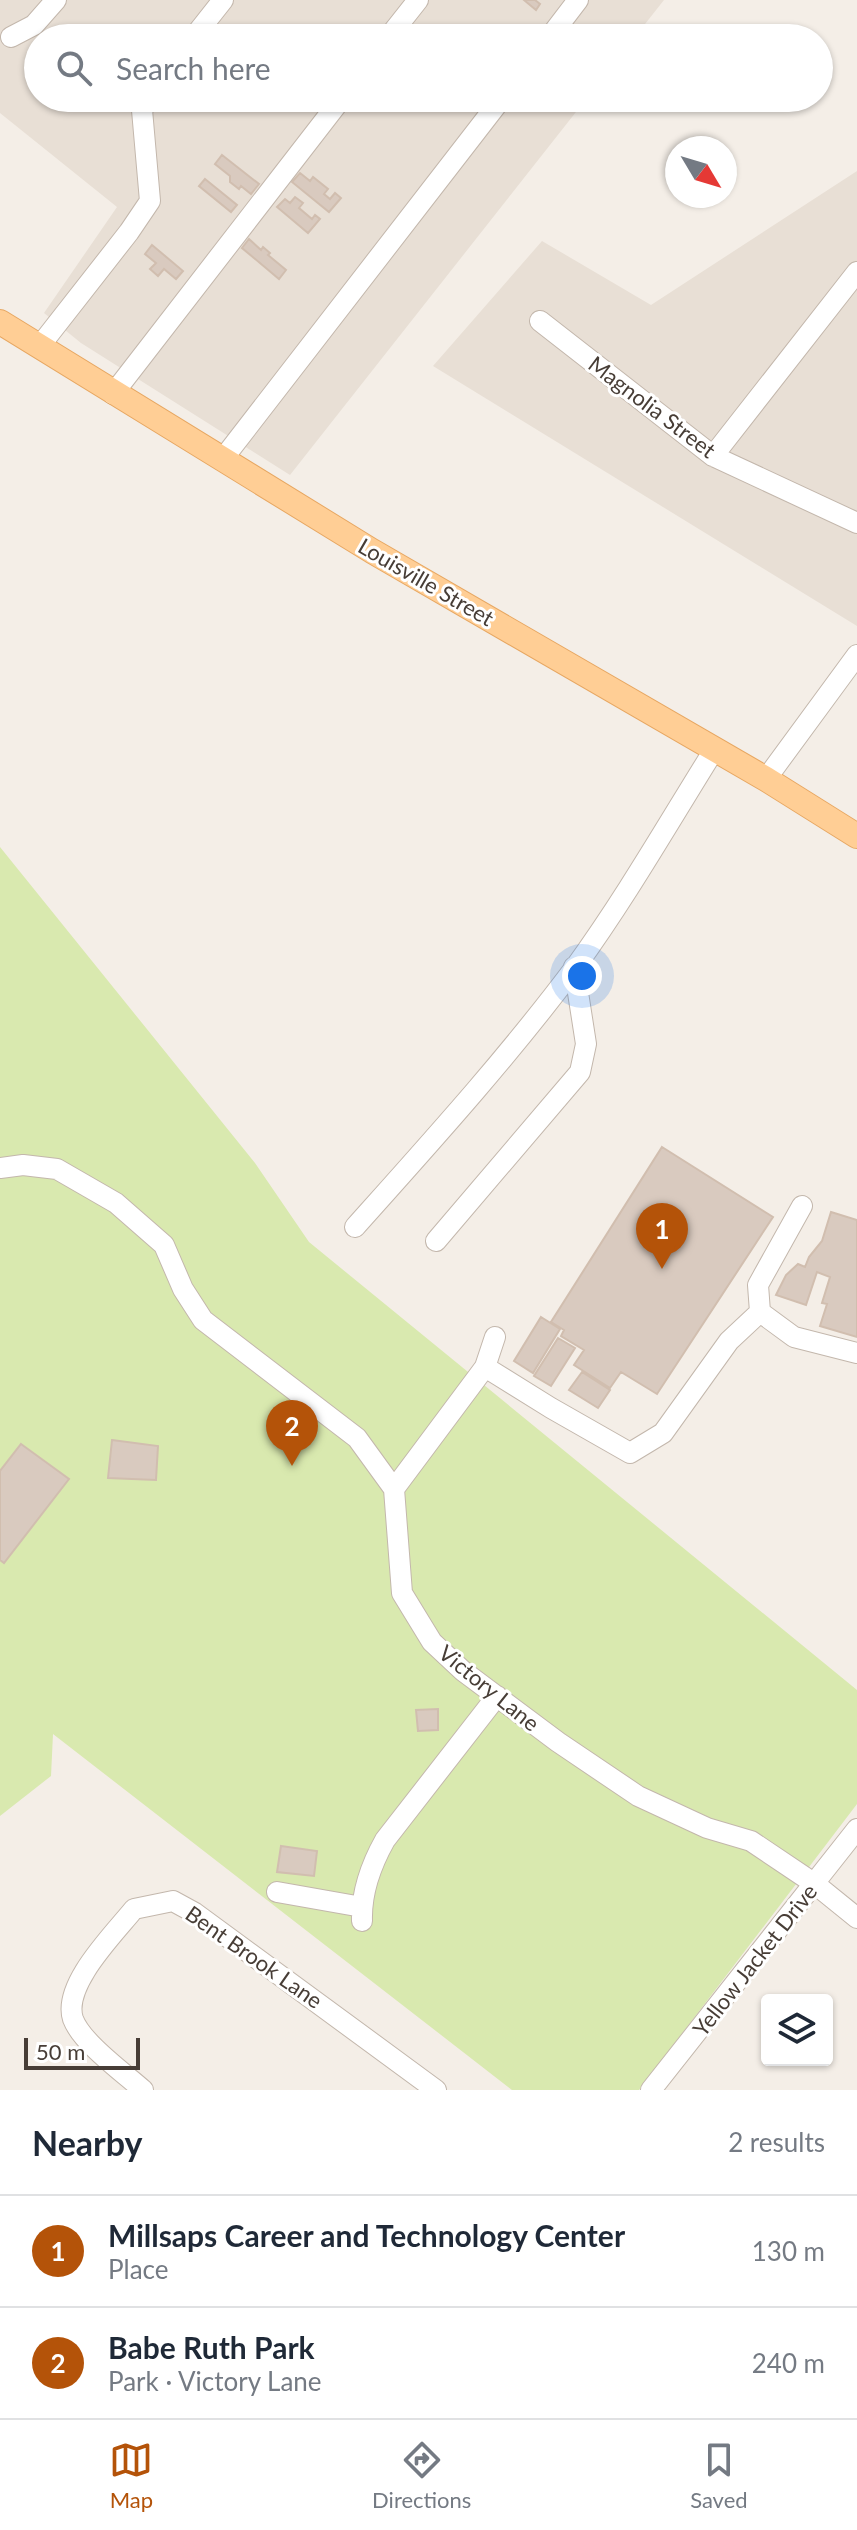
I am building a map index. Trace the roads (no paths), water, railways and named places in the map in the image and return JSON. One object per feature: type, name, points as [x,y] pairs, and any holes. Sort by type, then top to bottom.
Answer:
[{"type":"main road","name":"Louisville Street","points":[[0,322],[372,551],[766,779],[857,836]]},
{"type":"street","points":[[35,24],[56,0]]},
{"type":"street","points":[[204,24],[223,0]]},
{"type":"street","points":[[399,24],[418,0]]},
{"type":"street","points":[[560,24],[578,0]]},
{"type":"street","points":[[11,37],[24,30]]},
{"type":"street","points":[[39,347],[150,201],[142,112]]},
{"type":"street","points":[[113,394],[331,112]]},
{"type":"street","points":[[222,460],[491,112]]},
{"type":"street","points":[[713,456],[857,272]]},
{"type":"street","name":"Magnolia Street","points":[[540,321],[713,456],[857,523]]},
{"type":"street","points":[[766,779],[857,655]]},
{"type":"street","points":[[355,1227],[444,1127],[574,967],[613,913],[714,750]]},
{"type":"street","points":[[436,1241],[580,1072],[586,1044],[574,967]]},
{"type":"street","points":[[0,1168],[23,1165],[57,1169],[116,1203],[164,1245],[183,1289],[203,1320],[357,1438],[394,1489],[485,1367],[495,1337]]},
{"type":"street","points":[[802,1206],[758,1285],[760,1312],[794,1337],[857,1353]]},
{"type":"street","points":[[485,1367],[630,1453],[663,1433],[729,1341],[760,1312]]},
{"type":"street","name":"Victory Lane","points":[[394,1489],[402,1593],[432,1642],[558,1742],[638,1796],[707,1828],[751,1841],[815,1884],[857,1918]]},
{"type":"street","points":[[277,1892],[362,1914],[371,1866],[385,1840],[497,1696]]},
{"type":"street","name":"Yellow Jacket Drive","points":[[651,2090],[857,1829]]},
{"type":"street","name":"Bent Brook Lane","points":[[143,2090],[85,2037],[73,2019],[72,1998],[82,1975],[134,1909],[173,1901],[195,1913],[436,2090]]},
{"type":"place","name":"Millsaps Career and Technology Center","points":[[662,1269]]},
{"type":"place","name":"Babe Ruth Park","points":[[292,1466]]}]
